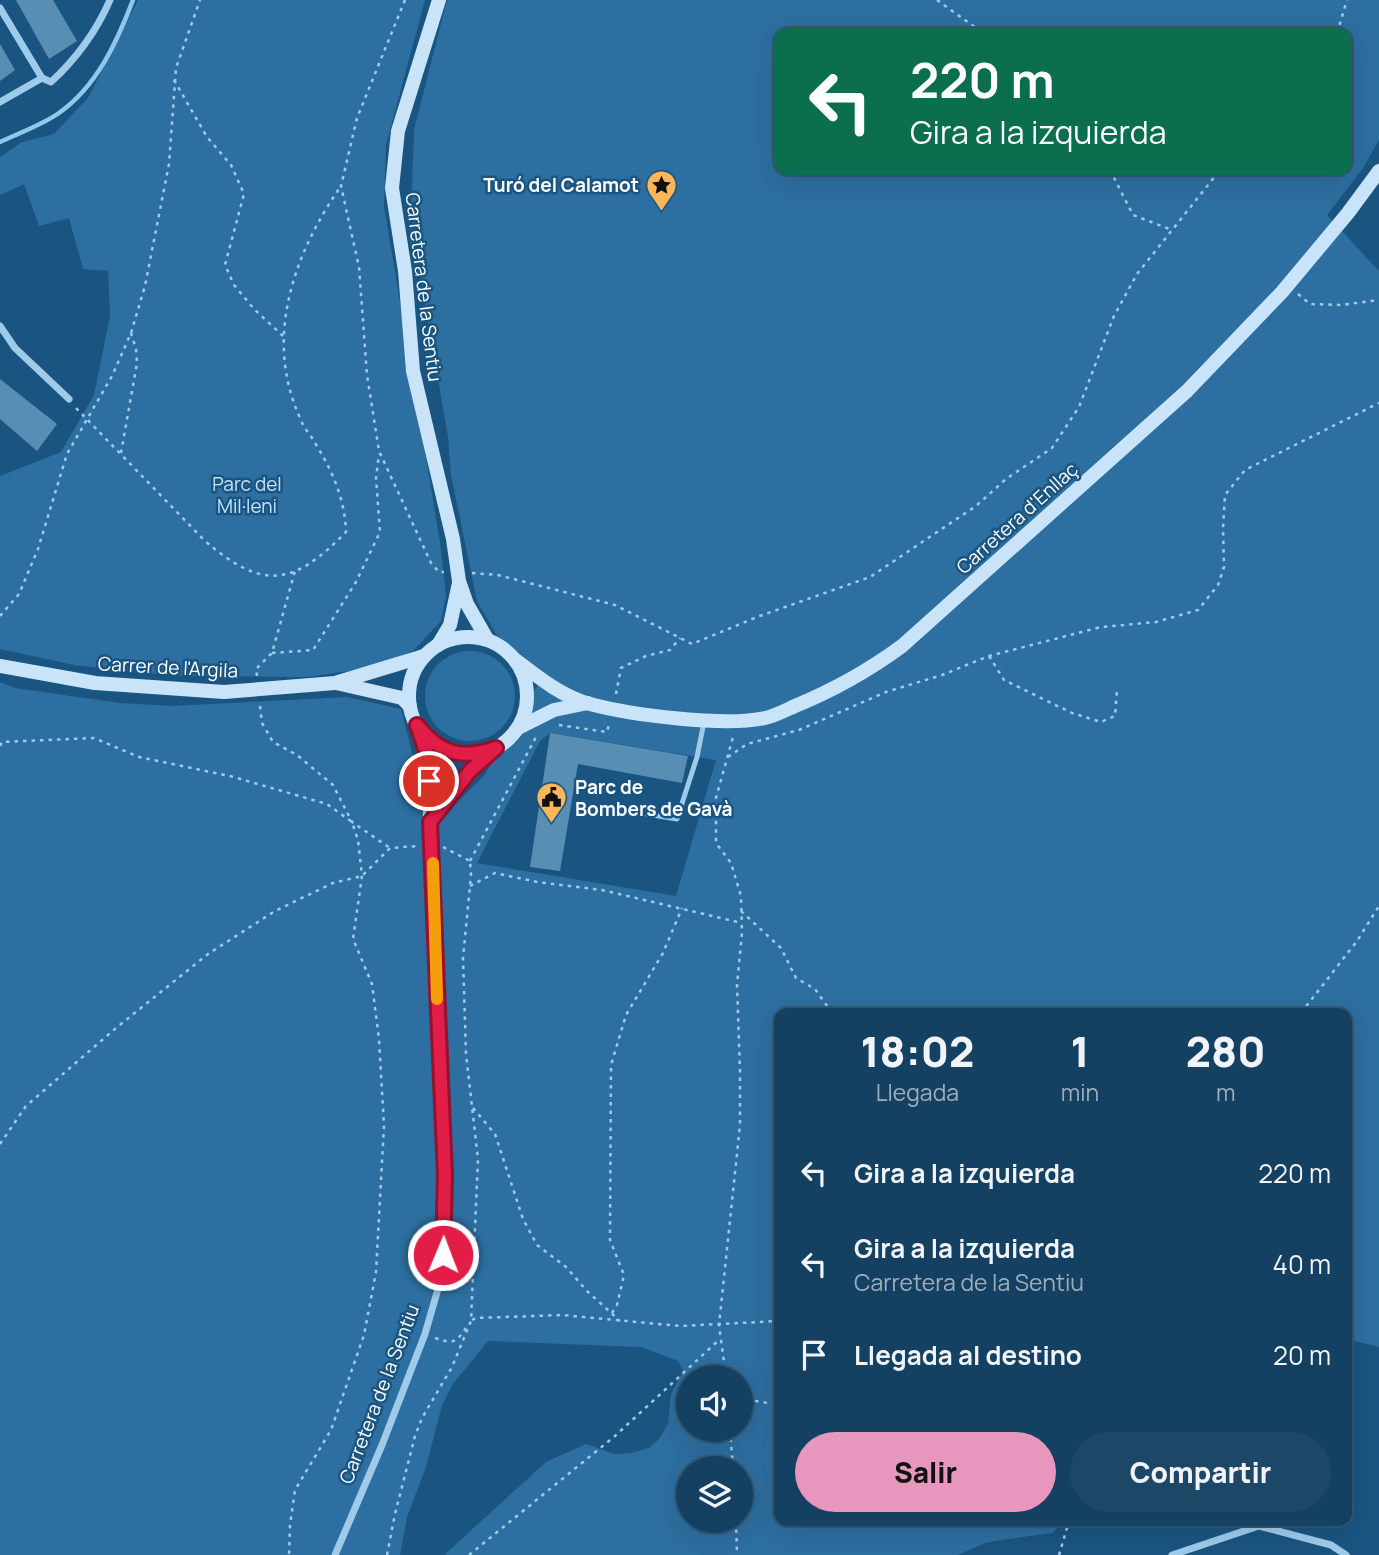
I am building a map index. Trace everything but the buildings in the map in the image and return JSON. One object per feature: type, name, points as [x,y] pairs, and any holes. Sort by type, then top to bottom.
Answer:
[{"type":"street","points":[[0,8],[42,78],[51,82],[86,44],[110,0]]},
{"type":"street","name":"Carretera de la Sentiu","points":[[439,0],[398,131],[392,188],[404,271],[413,371],[459,576],[467,604],[487,639]]},
{"type":"street","points":[[0,102],[42,78]]},
{"type":"street","name":"Carretera d'Enllaç","points":[[517,661],[547,684],[588,704],[653,715],[722,720],[766,718],[828,693],[866,672],[902,646],[1187,391],[1288,285],[1379,171]]},
{"type":"street","points":[[0,326],[15,348],[69,400]]},
{"type":"street","name":"Carretera de la Sentiu","points":[[438,645],[450,625],[459,576]]},
{"type":"street","points":[[430,822],[470,771],[496,748],[518,728],[525,712],[527,694],[525,677],[517,661],[503,648],[487,639],[470,636],[453,638],[438,645],[425,656],[415,671],[410,689],[410,706],[417,725],[428,739],[452,752],[479,754],[496,748]]},
{"type":"street","name":"Carrer de l'Argila","points":[[0,666],[95,683],[224,692],[335,683],[425,656]]},
{"type":"street","name":"Carrer de l'Argila","points":[[335,683],[402,698],[410,706]]},
{"type":"street","name":"Carretera d'Enllaç","points":[[518,728],[554,710],[588,704]]},
{"type":"street","name":"Carretera de la Sentiu","points":[[335,1555],[425,1334],[440,1282],[443,1255],[445,1175],[429,760],[417,725]]},
{"type":"street","points":[[1172,1555],[1259,1526],[1331,1545],[1346,1555]]},
{"type":"lane","points":[[604,807],[677,818],[705,719]]},
{"type":"path","points":[[0,616],[19,594],[38,549],[67,454],[112,376],[131,333],[145,286],[169,164],[174,80],[200,0]]},
{"type":"path","points":[[69,400],[87,422],[205,541],[227,559],[260,576],[283,576],[308,565],[346,532],[340,493],[315,443],[302,424],[290,396],[283,360],[283,336],[288,294],[304,250],[326,207],[341,186],[357,118],[405,0]]},
{"type":"path","points":[[937,0],[976,28]]},
{"type":"path","points":[[1339,28],[1347,0]]},
{"type":"path","points":[[174,80],[207,137],[231,165],[244,194],[225,265],[234,285],[254,309],[283,336]]},
{"type":"path","points":[[1113,175],[1133,215],[1172,230]]},
{"type":"path","points":[[379,451],[431,563],[439,572],[459,576],[498,575],[615,605],[692,644],[757,617],[870,577],[976,506],[1006,479],[1052,447],[1079,407],[1114,316],[1137,274],[1216,175]]},
{"type":"path","points":[[272,653],[313,650],[356,582],[380,532],[376,478],[379,451],[367,375],[359,267],[341,186]]},
{"type":"path","points":[[1288,285],[1310,304],[1341,305],[1379,300]]},
{"type":"path","points":[[121,454],[137,363],[131,333]]},
{"type":"path","points":[[728,757],[747,744],[799,730],[886,692],[942,675],[989,656],[1101,627],[1156,622],[1198,610],[1218,585],[1224,567],[1225,495],[1245,470],[1379,403]]},
{"type":"path","points":[[257,679],[256,669],[272,653],[295,571]]},
{"type":"path","points":[[616,694],[621,668],[646,656],[670,650],[680,638]]},
{"type":"path","points":[[989,656],[1004,680],[1072,713],[1101,722],[1115,716],[1117,691]]},
{"type":"path","points":[[260,706],[261,723],[273,742],[297,755],[333,785],[358,840],[362,876],[353,939],[372,984],[379,1039],[384,1126],[376,1272],[364,1335],[331,1430],[295,1490],[289,1555]]},
{"type":"path","points":[[722,720],[733,737],[716,798],[716,843],[731,863],[741,897],[742,923],[737,985],[740,1125],[719,1325],[724,1365]]},
{"type":"path","points":[[553,724],[607,732],[610,722]]},
{"type":"path","points":[[0,746],[2,742],[94,738],[139,757],[230,776],[327,804],[390,848],[432,845],[446,847],[470,861],[539,732]]},
{"type":"path","points":[[0,1144],[26,1106],[116,1028],[208,954],[275,911],[333,883],[362,876],[390,848]]},
{"type":"path","points":[[470,886],[495,873],[537,882],[602,890],[742,923]]},
{"type":"path","points":[[1305,1008],[1357,941],[1379,906]]},
{"type":"path","points":[[612,1313],[617,1305],[624,1275],[610,1240],[611,1065],[626,1015],[663,953],[682,908]]},
{"type":"path","points":[[741,911],[781,948],[796,978],[816,989],[829,1008]]},
{"type":"path","points":[[472,1108],[495,1134],[519,1208],[537,1245],[565,1267],[620,1321]]},
{"type":"path","points":[[425,1334],[450,1343],[457,1341],[476,1318],[562,1315],[680,1326],[774,1321]]},
{"type":"path","points":[[469,1555],[615,1436],[720,1339]]},
{"type":"path","points":[[753,1402],[774,1404]]},
{"type":"path","points":[[1059,1555],[1068,1526]]},
{"type":"path","points":[[736,1533],[737,1555]]},
{"type":"green space","name":"Parc del Mil·leni","points":[[138,0],[425,0],[386,145],[384,206],[440,542],[446,595],[441,621],[413,651],[376,667],[308,677],[176,676],[74,665],[0,649],[0,476],[61,452],[94,395],[110,316],[108,271],[83,269],[69,218],[39,226],[24,184],[0,195],[0,157],[22,142],[54,134],[88,98]]},
{"type":"green space","points":[[447,0],[1379,0],[1379,140],[1363,168],[1327,215],[1379,271],[1379,1347],[1352,1340],[1352,1008],[774,1008],[774,1526],[1058,1526],[1053,1533],[988,1542],[957,1555],[444,1555],[546,1462],[586,1444],[614,1454],[649,1448],[659,1439],[668,1424],[671,1394],[676,1384],[676,1442],[753,1442],[753,1365],[680,1365],[678,1361],[641,1347],[488,1341],[453,1384],[442,1405],[426,1467],[407,1517],[400,1555],[0,1555],[0,682],[15,688],[120,703],[171,706],[347,697],[401,709],[418,777],[425,833],[484,776],[543,676],[496,634],[477,601],[451,475],[448,437],[420,276],[410,243],[414,130]],"holes":[[[550,733],[716,760],[676,896],[477,863],[540,741]]]},
{"type":"green space","points":[[470,651],[487,655],[502,664],[511,679],[515,696],[511,713],[502,728],[487,737],[470,741],[453,737],[438,728],[429,713],[425,696],[429,679],[438,664],[453,655]]},
{"type":"waterway","points":[[0,142],[59,113],[84,90],[113,47],[133,0]]},
{"type":"slow traffic","points":[[433,863],[437,999]]},
{"type":"place","name":"Turó del Calamot","points":[[662,212]]},
{"type":"place","name":"Parc de Bombers de Gavà","points":[[552,825]]},
{"type":"route","points":[[429,781],[429,760],[417,725],[428,739],[443,749],[461,754],[479,754],[496,748],[470,771],[430,822],[445,1175],[443,1255]]}]
